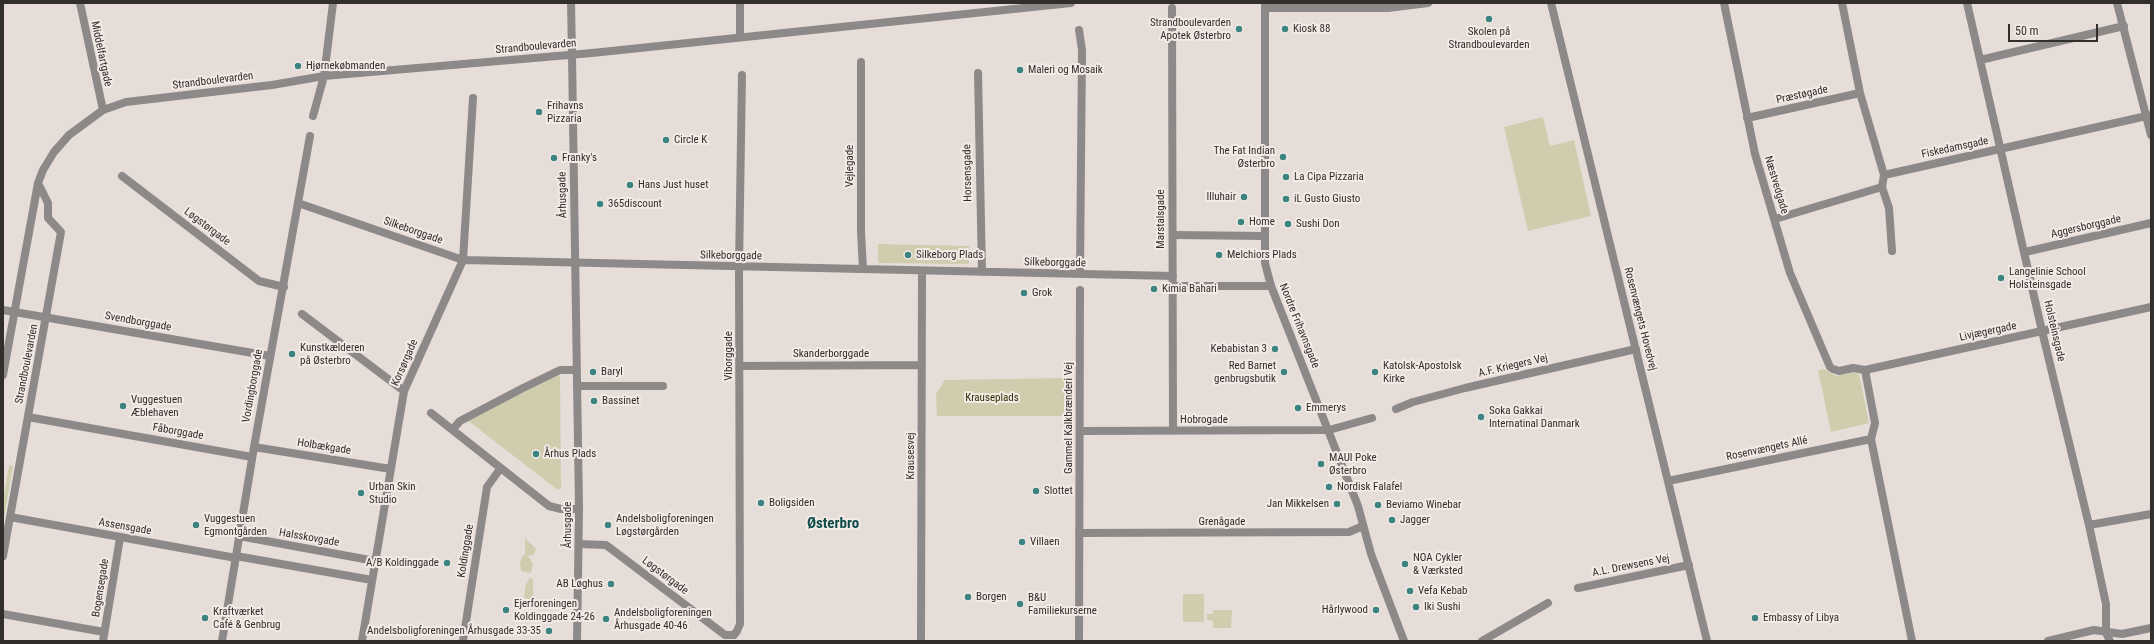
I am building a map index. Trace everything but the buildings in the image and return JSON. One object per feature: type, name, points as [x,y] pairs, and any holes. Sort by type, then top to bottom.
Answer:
[{"type":"street","name":"Middelfartgade","points":[[80,3],[103,110]]},
{"type":"street","points":[[313,116],[324,76],[333,3]]},
{"type":"street","name":"Århusgade","points":[[571,3],[579,508],[577,641]]},
{"type":"street","points":[[740,3],[740,38]]},
{"type":"street","name":"Strandboulevarden","points":[[3,375],[38,183],[43,170],[54,152],[69,135],[103,110],[126,102],[272,85],[324,76],[572,55],[1071,3]]},
{"type":"street","points":[[1265,6],[1388,8],[1428,3]]},
{"type":"street","name":"Rosenvængets Hovedvej","points":[[1551,3],[1707,641]]},
{"type":"street","name":"Næstvedgade","points":[[1724,3],[1755,154],[1790,273],[1830,366]]},
{"type":"street","points":[[1842,3],[1860,93],[1884,175],[1882,187],[1889,208],[1892,251]]},
{"type":"street","name":"Holsteinsgade","points":[[1967,3],[2042,331],[2089,525],[2106,604],[2106,632],[2110,641]]},
{"type":"street","points":[[2117,3],[2149,115],[2151,135]]},
{"type":"street","name":"Nordre Frihavnsgade","points":[[1265,6],[1265,263],[1271,286],[1358,506],[1371,554],[1404,641]]},
{"type":"street","name":"Marstalsgade","points":[[1172,8],[1173,431]]},
{"type":"street","points":[[1980,60],[2124,26]]},
{"type":"street","points":[[1079,30],[1082,50],[1080,274]]},
{"type":"street","name":"Vejlegade","points":[[861,62],[861,231],[863,270]]},
{"type":"street","name":"Horsensgade","points":[[978,73],[982,272]]},
{"type":"street","name":"Viborggade","points":[[734,635],[740,624],[740,267],[742,75]]},
{"type":"street","name":"Præstøgade","points":[[1747,118],[1860,93]]},
{"type":"street","name":"Korsørgade","points":[[362,641],[404,391],[463,260],[473,98]]},
{"type":"street","name":"Fiskedamsgade","points":[[1884,175],[2000,150],[2149,115]]},
{"type":"street","name":"Vordingborggade","points":[[222,641],[252,457],[284,287],[310,136]]},
{"type":"street","name":"Løgstørgade","points":[[122,176],[259,281],[284,287]]},
{"type":"street","name":"Strandboulevarden","points":[[3,556],[61,232],[48,218],[48,203],[38,183]]},
{"type":"street","points":[[1775,219],[1882,187]]},
{"type":"street","name":"Silkeborggade","points":[[298,203],[463,260],[1173,276]]},
{"type":"street","name":"Aggersborggade","points":[[2025,252],[2151,223]]},
{"type":"street","points":[[1173,235],[1264,236]]},
{"type":"street","name":"Krausesvej","points":[[921,641],[922,271]]},
{"type":"street","points":[[1173,286],[1271,286]]},
{"type":"street","name":"Gammel Kalkbrænderi Vej","points":[[1079,641],[1080,290]]},
{"type":"street","name":"Livjægergade","points":[[1830,366],[1838,371],[1854,368],[1864,370],[2151,307]]},
{"type":"street","name":"Svendborggade","points":[[3,310],[270,356]]},
{"type":"street","points":[[302,314],[404,391]]},
{"type":"street","name":"A.F. Kriegers Vej","points":[[1396,409],[1413,402],[1450,392],[1636,349]]},
{"type":"street","name":"Skanderborggade","points":[[740,366],[922,364]]},
{"type":"street","points":[[453,429],[460,421],[560,370],[576,370]]},
{"type":"street","points":[[1864,370],[1875,423],[1871,439],[1912,641]]},
{"type":"street","points":[[577,386],[663,386]]},
{"type":"street","points":[[431,413],[453,429],[500,469],[549,506],[561,509],[579,508]]},
{"type":"street","name":"Fåborggade","points":[[28,417],[252,457]]},
{"type":"street","points":[[1329,430],[1372,418]]},
{"type":"street","name":"Hobrogade","points":[[1080,431],[1329,430]]},
{"type":"street","name":"Rosenvængets Allé","points":[[1668,481],[1871,439]]},
{"type":"street","name":"Holbækgade","points":[[254,447],[391,469]]},
{"type":"street","name":"Koldinggade","points":[[463,641],[487,487],[500,469]]},
{"type":"street","points":[[2089,525],[2151,514]]},
{"type":"street","name":"Assensgade","points":[[10,517],[120,538],[236,557]]},
{"type":"street","name":"Grenågade","points":[[1079,533],[1349,532],[1364,526]]},
{"type":"street","name":"Halsskovgade","points":[[239,536],[375,561]]},
{"type":"street","name":"Bogensegade","points":[[104,637],[120,538]]},
{"type":"street","name":"Løgstørgade","points":[[579,544],[606,545],[725,635],[734,635]]},
{"type":"street","points":[[236,557],[372,580]]},
{"type":"street","name":"A.L. Drewsens Vej","points":[[1578,588],[1689,565]]},
{"type":"street","points":[[1482,641],[1493,638],[1548,603]]},
{"type":"street","points":[[3,614],[104,637]]},
{"type":"street","points":[[2048,641],[2094,630],[2122,634],[2151,628]]},
{"type":"green space","points":[[1543,117],[1550,146],[1574,140],[1591,216],[1528,231],[1504,127]]},
{"type":"green space","points":[[878,244],[969,246],[969,264],[878,263]]},
{"type":"green space","points":[[1824,369],[1837,376],[1853,372],[1859,374],[1869,423],[1831,432],[1818,370]]},
{"type":"green space","name":"Århus Plads","points":[[560,374],[561,488],[558,490],[467,420]]},
{"type":"green space","name":"Krauseplads","points":[[1069,378],[1069,416],[937,416],[936,394],[945,380]]},
{"type":"green space","points":[[9,465],[13,466],[3,524],[3,500]]},
{"type":"green space","points":[[525,538],[536,549],[533,555],[528,556],[533,564],[531,573],[521,571],[520,563],[525,554]]},
{"type":"green space","points":[[530,578],[533,579],[533,604],[524,597],[526,584]]},
{"type":"green space","points":[[1183,594],[1204,594],[1204,622],[1183,622]]},
{"type":"green space","points":[[1213,610],[1232,610],[1231,628],[1213,628],[1213,621],[1207,620],[1207,614],[1213,614]]},
{"type":"place","name":"Skolen på Strandboulevarden","points":[[1489,19]]},
{"type":"place","name":"Strandboulevarden Apotek Østerbro","points":[[1239,29]]},
{"type":"place","name":"Kiosk 88","points":[[1285,29]]},
{"type":"place","name":"Hjørnekøbmanden","points":[[298,66]]},
{"type":"place","name":"Maleri og Mosaik","points":[[1020,70]]},
{"type":"place","name":"Frihavns Pizzaria","points":[[539,112]]},
{"type":"place","name":"Circle K","points":[[666,140]]},
{"type":"place","name":"The Fat Indian Østerbro","points":[[1283,157]]},
{"type":"place","name":"Franky's","points":[[554,158]]},
{"type":"place","name":"La Cipa Pizzaria","points":[[1286,177]]},
{"type":"place","name":"Hans Just huset","points":[[630,185]]},
{"type":"place","name":"Illuhair","points":[[1244,197]]},
{"type":"place","name":"iL Gusto Giusto","points":[[1286,199]]},
{"type":"place","name":"365discount","points":[[600,204]]},
{"type":"place","name":"Home","points":[[1241,222]]},
{"type":"place","name":"Sushi Don","points":[[1288,224]]},
{"type":"place","name":"Silkeborg Plads","points":[[908,255]]},
{"type":"place","name":"Melchiors Plads","points":[[1219,255]]},
{"type":"place","name":"Langelinie School Holsteinsgade","points":[[2001,278]]},
{"type":"place","name":"Kimia Bahari","points":[[1154,289]]},
{"type":"place","name":"Grok","points":[[1024,293]]},
{"type":"place","name":"Kebabistan 3","points":[[1275,349]]},
{"type":"place","name":"Kunstkælderen på Østerbro","points":[[292,354]]},
{"type":"place","name":"Baryl","points":[[593,372]]},
{"type":"place","name":"Red Barnet genbrugsbutik","points":[[1284,372]]},
{"type":"place","name":"Katolsk-Apostolsk Kirke","points":[[1375,372]]},
{"type":"place","name":"Bassinet","points":[[594,401]]},
{"type":"place","name":"Vuggestuen Æblehaven","points":[[123,406]]},
{"type":"place","name":"Emmerys","points":[[1298,408]]},
{"type":"place","name":"Soka Gakkai Internatinal Danmark","points":[[1481,417]]},
{"type":"place","name":"Århus Plads","points":[[536,454]]},
{"type":"place","name":"MAUI Poke Østerbro","points":[[1321,464]]},
{"type":"place","name":"Nordisk Falafel","points":[[1329,487]]},
{"type":"place","name":"Slottet","points":[[1036,491]]},
{"type":"place","name":"Urban Skin Studio","points":[[361,493]]},
{"type":"place","name":"Boligsiden","points":[[761,503]]},
{"type":"place","name":"Jan Mikkelsen","points":[[1337,504]]},
{"type":"place","name":"Beviamo Winebar","points":[[1378,505]]},
{"type":"place","name":"Jagger","points":[[1392,520]]},
{"type":"place","name":"Vuggestuen Egmontgården","points":[[196,525]]},
{"type":"place","name":"Andelsboligforeningen Løgstørgården","points":[[608,525]]},
{"type":"place","name":"Villaen","points":[[1022,542]]},
{"type":"place","name":"A/B Koldinggade","points":[[447,563]]},
{"type":"place","name":"NOA Cykler & Værksted","points":[[1405,564]]},
{"type":"place","name":"AB Løghus","points":[[611,584]]},
{"type":"place","name":"Vefa Kebab","points":[[1410,591]]},
{"type":"place","name":"Borgen","points":[[968,597]]},
{"type":"place","name":"B&U Familiekurserne","points":[[1020,604]]},
{"type":"place","name":"Iki Sushi","points":[[1416,607]]},
{"type":"place","name":"Ejerforeningen Koldinggade 24-26","points":[[506,610]]},
{"type":"place","name":"Hårlywood","points":[[1376,610]]},
{"type":"place","name":"Kraftværket Café & Genbrug","points":[[205,618]]},
{"type":"place","name":"Embassy of Libya","points":[[1755,618]]},
{"type":"place","name":"Andelsboligforeningen Århusgade 40-46","points":[[606,619]]},
{"type":"place","name":"Andelsboligforeningen Århusgade 33-35","points":[[549,631]]},
{"type":"district","name":"Østerbro","points":[[833,524]]}]
